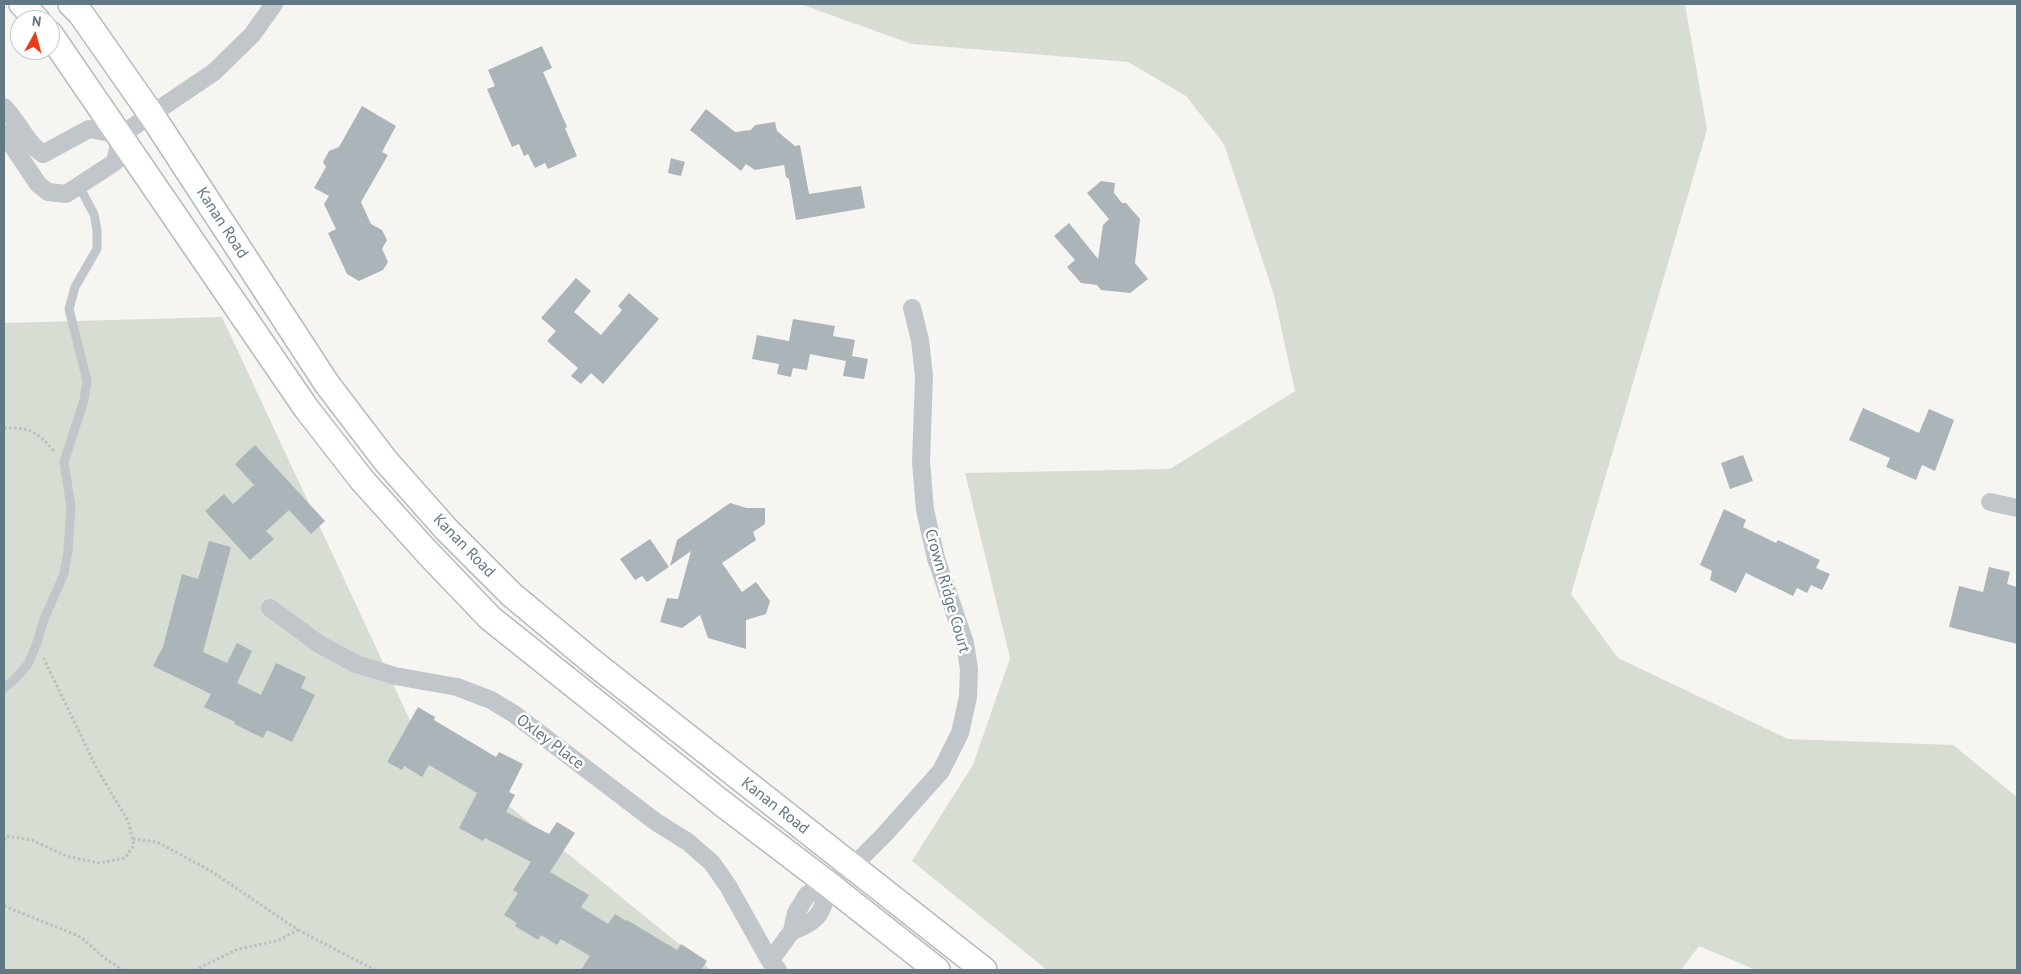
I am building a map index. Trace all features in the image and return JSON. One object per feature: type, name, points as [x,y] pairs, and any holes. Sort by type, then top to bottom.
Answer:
[{"type":"main road","name":"Kanan Road","points":[[71,4],[81,14],[151,114],[328,384],[385,460],[446,529],[512,594],[580,652],[984,970]]},
{"type":"main road","name":"Kanan Road","points":[[60,48],[306,408],[362,480],[425,550],[490,618],[723,804],[937,970]]},
{"type":"street","points":[[4,133],[34,178],[48,192],[66,194],[115,162],[121,135],[214,72],[252,35],[274,4]]},
{"type":"street","points":[[4,107],[12,115],[33,148],[43,154]]},
{"type":"street","points":[[34,178],[36,168],[43,154],[89,129],[121,135]]},
{"type":"street","name":"Crown Ridge Court","points":[[774,966],[792,931],[796,913],[807,895],[828,884],[852,867],[885,834],[941,770],[960,733],[968,697],[969,669],[965,643],[936,558],[925,510],[921,462],[924,376],[920,340],[912,308]]},
{"type":"street","points":[[1990,502],[2017,508]]},
{"type":"street","name":"Oxley Place","points":[[270,608],[319,644],[356,664],[394,676],[457,687],[491,700],[514,714],[656,822],[688,842],[712,863],[728,886],[774,966]]},
{"type":"lane","points":[[4,688],[28,664],[44,619],[64,574],[68,551],[71,507],[64,462],[84,400],[87,381],[69,309],[75,287],[97,249],[97,230],[94,214],[79,186]]},
{"type":"path","points":[[4,428],[24,428],[30,431],[44,439],[64,462]]},
{"type":"path","points":[[4,840],[7,836],[32,840],[66,856],[98,863],[124,858],[134,845],[128,821],[97,770],[64,704],[37,643]]},
{"type":"path","points":[[132,839],[157,842],[211,871],[297,930],[375,970]]},
{"type":"path","points":[[4,906],[81,937],[104,958],[123,970]]},
{"type":"path","points":[[195,970],[238,949],[277,941],[297,930]]},
{"type":"shaded area","points":[[800,4],[1685,4],[1707,130],[1571,594],[1618,658],[1788,739],[1953,745],[2017,797],[2017,970],[1756,970],[1699,946],[1681,970],[1047,970],[912,861],[973,765],[1010,658],[965,473],[1170,469],[1295,391],[1274,295],[1224,144],[1186,96],[1128,62],[912,44]]},
{"type":"shaded area","points":[[222,317],[414,729],[711,970],[4,970],[4,323]]},
{"type":"building","points":[[542,46],[552,68],[543,72],[567,127],[565,128],[577,156],[548,169],[545,163],[535,168],[528,154],[524,156],[519,144],[512,147],[487,89],[495,86],[488,70]]},
{"type":"building","points":[[362,106],[396,126],[382,152],[388,155],[361,202],[371,224],[382,230],[387,240],[382,249],[388,262],[383,270],[359,281],[347,274],[328,233],[336,229],[324,204],[329,196],[314,188],[326,167],[323,162],[329,151],[339,147]]},
{"type":"building","points":[[706,109],[735,132],[751,130],[755,125],[775,122],[777,131],[795,146],[800,145],[809,194],[861,186],[865,208],[796,220],[789,179],[786,177],[784,165],[755,170],[746,164],[741,171],[690,130]]},
{"type":"building","points":[[671,158],[685,162],[681,176],[668,173]]},
{"type":"building","points":[[1101,181],[1115,183],[1114,193],[1140,219],[1135,263],[1148,279],[1130,293],[1101,290],[1097,285],[1081,283],[1067,267],[1075,260],[1054,236],[1069,223],[1098,259],[1103,225],[1109,219],[1087,193]]},
{"type":"building","points":[[576,278],[591,291],[574,312],[601,335],[622,310],[618,306],[629,293],[659,319],[603,384],[591,373],[581,384],[571,376],[578,368],[547,341],[556,331],[541,318]]},
{"type":"building","points":[[793,319],[835,326],[833,336],[855,340],[852,356],[868,359],[864,379],[843,376],[846,361],[810,354],[807,370],[793,368],[791,377],[777,374],[779,364],[752,359],[757,335],[789,341]]},
{"type":"building","points":[[1863,408],[1919,433],[1929,409],[1954,420],[1935,471],[1922,465],[1916,480],[1886,467],[1890,458],[1849,440]]},
{"type":"building","points":[[255,445],[325,521],[311,534],[289,510],[266,531],[274,539],[250,560],[205,511],[224,494],[233,504],[254,485],[235,464]]},
{"type":"building","points":[[1743,455],[1753,481],[1730,489],[1721,463]]},
{"type":"building","points":[[730,503],[747,508],[765,508],[765,524],[753,532],[756,540],[722,563],[742,592],[756,582],[770,601],[766,614],[746,620],[746,649],[708,638],[700,615],[682,628],[660,622],[667,598],[678,599],[691,551],[670,566],[677,540]]},
{"type":"building","points":[[1724,509],[1746,520],[1743,527],[1776,543],[1778,540],[1820,560],[1816,568],[1830,574],[1822,590],[1811,585],[1807,593],[1797,588],[1793,596],[1746,573],[1736,593],[1710,580],[1712,571],[1700,565]]},
{"type":"building","points":[[650,539],[669,567],[647,582],[642,576],[635,580],[620,559]]},
{"type":"building","points":[[209,541],[231,547],[203,652],[227,663],[237,643],[252,651],[237,683],[261,695],[276,663],[306,677],[301,688],[315,695],[292,742],[267,730],[263,738],[234,724],[235,722],[204,707],[211,694],[153,666],[163,647],[182,574],[198,579]]},
{"type":"building","points":[[1989,567],[2010,572],[2007,584],[2017,587],[2017,644],[1949,627],[1959,586],[1983,592]]},
{"type":"building","points":[[418,707],[435,717],[434,720],[496,757],[499,752],[523,764],[509,792],[515,795],[506,812],[549,834],[557,822],[575,833],[550,872],[589,895],[581,907],[608,924],[615,914],[677,950],[681,944],[707,961],[701,970],[581,970],[590,956],[561,939],[557,945],[541,935],[538,940],[515,926],[517,923],[504,915],[518,893],[513,890],[531,862],[485,838],[483,841],[459,828],[477,793],[429,765],[422,777],[404,766],[402,770],[387,762]]}]
